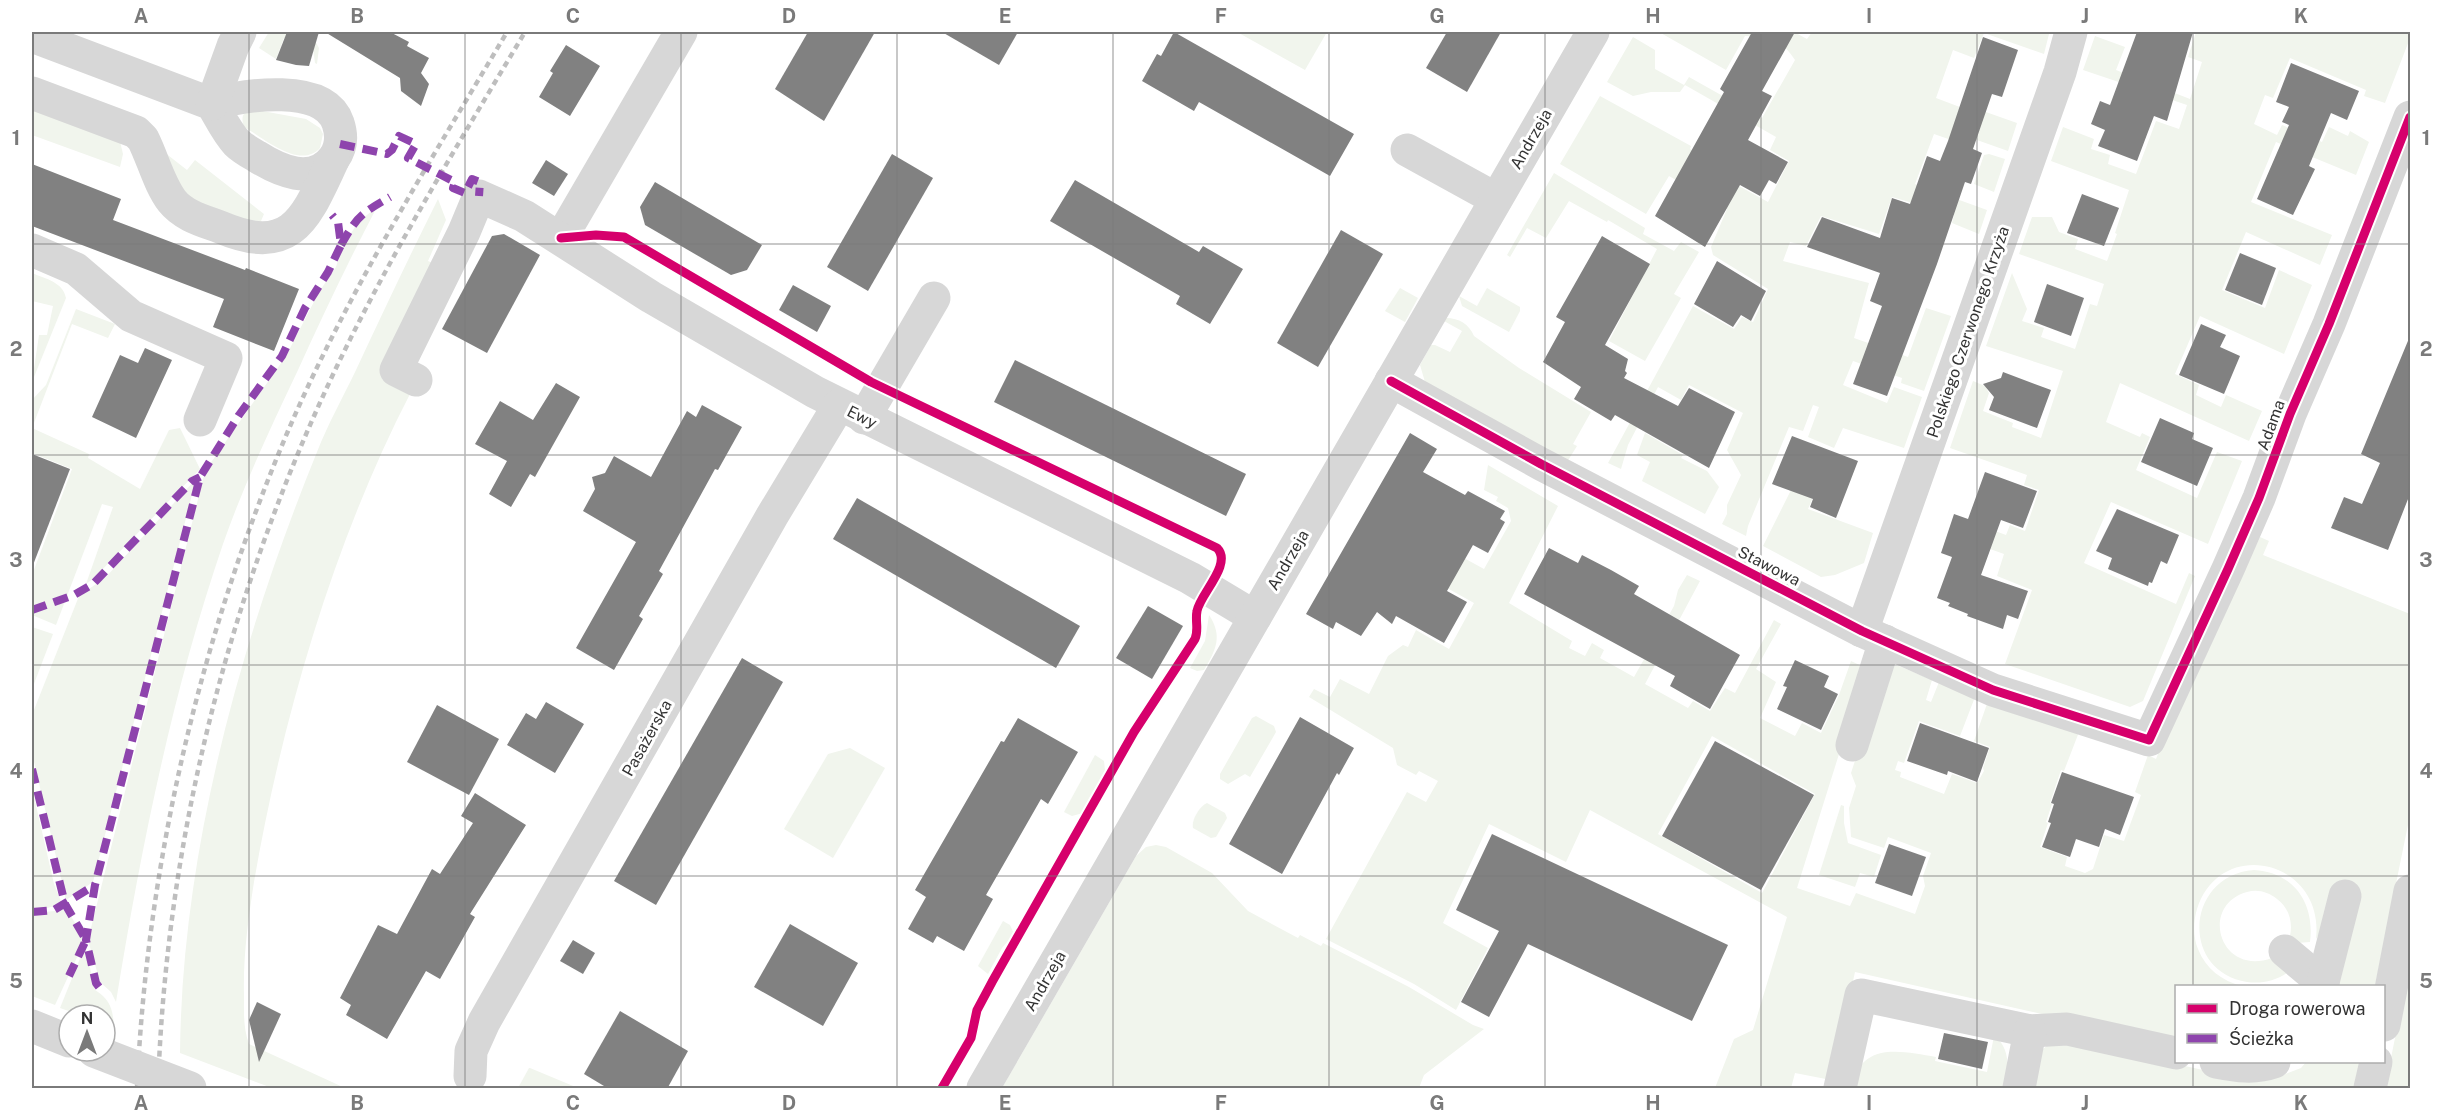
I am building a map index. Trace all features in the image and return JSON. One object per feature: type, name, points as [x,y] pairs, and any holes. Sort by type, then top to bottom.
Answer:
[{"type":"street","points":[[240,32],[232,46],[212,104],[227,132],[241,147],[286,173],[316,171],[333,160]]},
{"type":"street","points":[[561,238],[681,32]]},
{"type":"street","name":"Andrzeja","points":[[983,1089],[1593,32]]},
{"type":"street","name":"Polskiego Czerwonego Krzyża","points":[[1852,745],[1874,636],[2060,72],[2071,32]]},
{"type":"street","points":[[32,36],[212,104],[240,96],[263,94],[311,99],[322,103],[336,117],[340,144],[311,206],[294,228],[276,236],[250,237],[229,231],[181,210],[167,193],[140,134],[32,93]]},
{"type":"street","name":"Adama","points":[[2149,740],[2228,569],[2273,462],[2277,409],[2329,324],[2410,117]]},
{"type":"street","points":[[1407,150],[1496,198]]},
{"type":"street","name":"Ewy","points":[[416,380],[396,370],[464,232],[479,196],[524,216],[651,297],[851,412],[1190,578],[1255,617]]},
{"type":"street","points":[[32,250],[76,269],[131,316],[226,358],[200,420]]},
{"type":"street","name":"Pasażerska","points":[[470,1076],[471,1051],[484,1022],[772,516],[934,298]]},
{"type":"street","name":"Stawowa","points":[[1391,381],[1541,464],[1874,636],[1993,690],[2149,740]]},
{"type":"street","points":[[2385,1020],[2410,891]]},
{"type":"street","points":[[2285,951],[2322,985],[2345,896]]},
{"type":"street","points":[[1840,1089],[1861,995],[2030,1031],[2067,1029],[2175,1053]]},
{"type":"street","points":[[32,1026],[57,1036]]},
{"type":"street","points":[[2019,1089],[2030,1031]]},
{"type":"street","points":[[117,1060],[190,1089]]},
{"type":"street","points":[[2222,1063],[2239,1066],[2261,1066],[2271,1063]]},
{"type":"street","points":[[2370,1089],[2376,1063]]},
{"type":"shaded area","points":[[269,32],[310,32],[319,48],[317,64],[313,48],[284,38],[276,59],[259,48]]},
{"type":"shaded area","points":[[1237,32],[1327,32],[1305,70]]},
{"type":"shaded area","points":[[1659,32],[1794,32],[1807,39],[1812,32],[2041,32],[2049,34],[2044,54],[1984,33],[1974,58],[1953,50],[1936,98],[1981,115],[1983,111],[2017,123],[2008,151],[1960,134],[1957,142],[1934,134],[1915,184],[1987,210],[1979,234],[1952,223],[1954,215],[1892,197],[1879,234],[1821,216],[1806,246],[1790,242],[1783,261],[1869,283],[1854,338],[1908,357],[1926,308],[1951,316],[1924,391],[1901,383],[1902,378],[1853,361],[1843,385],[1887,403],[1894,387],[1922,397],[1904,448],[1843,428],[1834,448],[1808,437],[1819,407],[1813,405],[1803,431],[1789,427],[1748,526],[1746,536],[1722,524],[1727,514],[1727,505],[1741,475],[1727,450],[1743,413],[1689,385],[1681,400],[1658,387],[1628,445],[1621,469],[1608,463],[1693,306],[1734,329],[1742,317],[1753,322],[1768,289],[1713,255],[1711,247],[1727,209],[1669,176],[1646,214],[1560,164],[1600,96],[1691,146],[1690,149],[1722,168],[1719,175],[1768,202],[1789,161],[1770,150],[1776,137],[1685,85],[1680,92],[1651,92],[1633,96],[1607,82],[1633,37],[1655,50],[1655,69],[1684,85],[1689,77],[1762,118],[1795,60],[1785,47],[1774,40],[1745,36],[1726,70]]},
{"type":"shaded area","points":[[2196,32],[2410,32],[2410,38],[2385,103],[2364,96],[2366,90],[2290,58],[2273,98],[2265,95],[2254,124],[2277,135],[2282,125],[2322,142],[2329,127],[2348,136],[2350,131],[2369,142],[2356,175],[2276,142],[2251,202],[2332,235],[2320,265],[2246,232],[2222,290],[2265,308],[2279,270],[2312,285],[2284,354],[2200,316],[2175,374],[2199,385],[2196,395],[2221,407],[2226,395],[2262,411],[2249,441],[2120,383],[2106,422],[2140,437],[2142,433],[2150,437],[2136,470],[2197,498],[2217,452],[2242,461],[2208,544],[2111,502],[2084,563],[2176,604],[2189,573],[2195,576],[2143,701],[2130,707],[2005,664],[2032,590],[1997,576],[2004,554],[1962,539],[1968,521],[2006,535],[2010,525],[2025,531],[2039,490],[2024,485],[2027,475],[1950,448],[1973,381],[1985,386],[1989,393],[1983,411],[2013,423],[2012,427],[2041,438],[2063,371],[1986,346],[2012,273],[2027,309],[2022,321],[2044,328],[2041,337],[2075,349],[2090,304],[2097,306],[2104,284],[2019,254],[2032,217],[2052,217],[2059,232],[2078,239],[2075,249],[2107,261],[2117,234],[2115,233],[2129,190],[2051,161],[2063,127],[2094,139],[2091,149],[2110,155],[2108,164],[2136,174],[2156,121],[2179,129],[2187,105],[2083,70],[2095,36],[2125,47],[2116,70],[2190,99],[2202,62],[2188,57]]},
{"type":"shaded area","points":[[32,101],[118,133],[123,154],[120,167],[32,135]]},
{"type":"shaded area","points":[[251,109],[306,119],[320,128],[323,134],[320,148],[312,154],[302,156],[282,150],[244,127],[243,116]]},
{"type":"shaded area","points":[[164,152],[187,170],[195,160],[264,214],[261,221],[235,220],[179,192]]},
{"type":"shaded area","points":[[1989,154],[2005,159],[1994,192],[1974,184],[1984,155]]},
{"type":"shaded area","points":[[1554,173],[1645,228],[1643,234],[1674,251],[1681,242],[1699,252],[1674,294],[1681,298],[1645,361],[1609,341],[1657,249],[1608,220],[1607,222],[1569,201],[1546,238],[1527,228],[1510,257],[1507,255]]},
{"type":"shaded area","points":[[438,199],[446,220],[428,261],[440,266],[382,379],[410,394],[358,509],[314,632],[296,695],[266,820],[246,938],[244,1014],[249,1044],[345,1088],[272,1088],[180,1053],[183,977],[204,823],[241,671],[289,523],[326,431]]},
{"type":"shaded area","points":[[377,207],[336,288],[268,434],[223,544],[173,714],[147,829],[116,1002],[111,992],[100,982],[88,940],[205,471],[286,356],[319,292],[336,267],[342,248],[358,222]]},
{"type":"shaded area","points":[[32,273],[58,285],[66,298],[32,382],[39,335],[47,335],[53,306],[32,301]]},
{"type":"shaded area","points":[[1400,288],[1418,298],[1405,322],[1385,311]]},
{"type":"shaded area","points":[[1487,288],[1520,307],[1509,332],[1462,306],[1459,296],[1477,306]]},
{"type":"shaded area","points":[[76,309],[115,324],[108,338],[72,324],[32,428],[32,400],[46,385]]},
{"type":"shaded area","points":[[1446,318],[1463,322],[1474,336],[1519,368],[1591,412],[1573,444],[1577,446],[1567,462],[1425,382],[1420,365],[1431,345],[1450,352],[1462,331],[1444,321]]},
{"type":"shaded area","points":[[32,428],[89,454],[88,458],[140,489],[169,430],[180,428],[200,469],[86,584],[113,507],[102,504],[56,625],[32,615],[32,575],[72,469],[32,453]]},
{"type":"shaded area","points":[[1645,433],[1683,455],[1681,458],[1707,471],[1719,487],[1705,514],[1642,481],[1650,462],[1637,455]]},
{"type":"shaded area","points":[[1488,465],[1558,506],[1509,603],[1572,641],[1569,648],[1585,656],[1592,643],[1604,650],[1600,658],[1634,677],[1674,606],[1678,590],[1687,575],[1700,581],[1645,684],[1688,708],[1693,701],[1710,711],[1725,688],[1735,693],[1774,620],[1781,624],[1756,669],[1776,682],[1760,718],[1795,736],[1802,723],[1821,733],[1839,695],[1851,661],[1866,668],[1797,888],[1850,906],[1856,893],[1915,914],[1925,886],[1923,876],[1931,853],[1888,837],[1884,848],[1851,837],[1849,808],[1856,786],[1851,773],[1867,724],[1892,666],[1899,666],[1932,680],[1926,700],[1931,702],[1939,682],[1975,697],[1960,736],[1919,721],[1904,763],[1898,761],[1895,770],[1901,772],[1900,777],[1944,794],[1952,774],[1977,783],[1984,771],[1990,747],[1974,741],[1988,701],[2079,732],[2064,771],[2061,770],[2050,803],[2052,804],[2046,822],[2048,823],[2040,847],[2067,857],[2065,866],[2085,873],[2093,869],[2104,835],[2124,841],[2141,795],[2135,792],[2148,755],[2156,759],[2175,711],[2260,537],[2269,541],[2263,555],[2410,614],[2410,815],[2375,985],[2334,985],[2357,888],[2338,881],[2330,917],[2316,939],[2314,912],[2305,891],[2289,876],[2269,867],[2248,865],[2227,872],[2209,886],[2197,909],[2194,924],[2196,944],[2205,963],[2221,977],[2239,985],[2175,985],[2175,1044],[1855,972],[1831,1080],[1795,1073],[1791,1088],[1715,1088],[1734,1039],[1753,1030],[1787,917],[1590,810],[1566,862],[1489,824],[1443,923],[1488,948],[1456,1010],[1414,984],[1326,939],[1407,792],[1426,802],[1438,781],[1419,771],[1416,775],[1397,765],[1393,748],[1309,697],[1314,689],[1330,697],[1340,679],[1369,694],[1388,656],[1403,645],[1408,647],[1416,630],[1449,649],[1474,603],[1404,564],[1420,534],[1484,569],[1511,521],[1508,508],[1496,501],[1498,497],[1484,490]],"holes":[[[1712,736],[1815,794],[1762,893],[1658,834]]]},
{"type":"shaded area","points":[[196,479],[93,882],[66,900],[32,753],[32,715],[79,596],[106,577]]},
{"type":"shaded area","points":[[1793,486],[1814,495],[1808,509],[1873,533],[1864,563],[1835,575],[1821,577],[1763,546]]},
{"type":"shaded area","points":[[1209,615],[1216,630],[1215,649],[1204,670],[1197,671],[1190,668],[1205,641]]},
{"type":"shaded area","points":[[32,627],[53,634],[32,689]]},
{"type":"shaded area","points":[[1256,716],[1274,726],[1276,732],[1250,777],[1245,774],[1228,784],[1220,779],[1220,774],[1252,718]]},
{"type":"shaded area","points":[[850,748],[885,768],[833,858],[784,829],[828,754]]},
{"type":"shaded area","points":[[1095,755],[1104,761],[1105,770],[1083,813],[1072,816],[1064,812]]},
{"type":"shaded area","points":[[32,788],[54,884],[62,904],[36,911],[32,910]]},
{"type":"shaded area","points":[[1207,803],[1225,813],[1227,818],[1216,837],[1211,838],[1193,828],[1193,821]]},
{"type":"shaded area","points":[[1841,805],[1844,806],[1844,823],[1848,843],[1881,855],[1874,877],[1860,873],[1855,887],[1819,875]]},
{"type":"shaded area","points":[[1156,845],[1166,847],[1212,873],[1248,911],[1298,938],[1300,935],[1321,946],[1323,943],[1484,1029],[1424,1075],[1419,1088],[1002,1088],[1136,856],[1146,847]]},
{"type":"shaded area","points":[[2254,870],[2280,877],[2299,892],[2309,915],[2311,928],[2310,942],[2297,943],[2290,936],[2291,926],[2287,911],[2274,897],[2255,891],[2232,899],[2223,910],[2220,924],[2222,937],[2228,949],[2239,958],[2254,961],[2272,958],[2287,973],[2273,980],[2257,983],[2225,974],[2210,961],[2201,943],[2200,924],[2204,905],[2215,888],[2231,876]]},
{"type":"shaded area","points":[[65,906],[85,940],[55,1005],[32,996],[32,913],[55,911]]},
{"type":"shaded area","points":[[1003,921],[1010,925],[1014,934],[1002,948],[988,974],[978,966]]},
{"type":"shaded area","points":[[85,946],[95,990],[108,1003],[62,1003]]},
{"type":"shaded area","points":[[2410,963],[2410,1088],[2385,1088]]},
{"type":"shaded area","points":[[1994,1036],[2006,1053],[2007,1088],[1852,1088],[1856,1073],[1864,1062],[1884,1053],[1909,1053],[1936,1057],[1935,1061],[1987,1072]]},
{"type":"shaded area","points":[[2067,1040],[2244,1079],[2283,1075],[2301,1068],[2305,1063],[2360,1063],[2354,1088],[2030,1088],[2043,1049],[2049,1044]]},
{"type":"shaded area","points":[[530,1068],[578,1088],[518,1088]]},
{"type":"building","points":[[287,32],[319,32],[309,66],[276,60]]},
{"type":"building","points":[[325,32],[390,32],[409,42],[407,46],[429,58],[421,73],[429,84],[421,106],[401,91],[400,78]]},
{"type":"building","points":[[808,32],[875,32],[824,121],[775,89]]},
{"type":"building","points":[[942,32],[1018,32],[999,65]]},
{"type":"building","points":[[1174,32],[1354,134],[1330,176],[1199,102],[1194,111],[1142,81],[1157,54],[1161,56]]},
{"type":"building","points":[[1447,32],[1501,32],[1467,92],[1426,68]]},
{"type":"building","points":[[1752,32],[1795,32],[1762,91],[1772,96],[1748,140],[1788,162],[1776,184],[1769,180],[1760,196],[1740,185],[1705,247],[1655,216],[1724,92],[1720,89]]},
{"type":"building","points":[[2137,32],[2193,32],[2167,121],[2154,116],[2137,161],[2098,146],[2105,130],[2091,124],[2100,101],[2110,105]]},
{"type":"building","points":[[1983,37],[2018,50],[2002,97],[1992,94],[1973,149],[1982,153],[1971,184],[1965,182],[1887,396],[1853,384],[1882,306],[1870,301],[1880,273],[1807,247],[1822,217],[1880,238],[1892,198],[1910,204],[1927,156],[1940,161]]},
{"type":"building","points":[[566,45],[600,66],[570,116],[539,97],[553,73],[550,71]]},
{"type":"building","points":[[2291,63],[2359,91],[2347,120],[2331,113],[2309,166],[2315,169],[2293,215],[2257,199],[2289,125],[2282,122],[2289,107],[2276,102]]},
{"type":"building","points":[[892,154],[933,178],[868,291],[827,267]]},
{"type":"building","points":[[546,160],[568,174],[554,196],[532,183]]},
{"type":"building","points":[[32,164],[121,199],[113,220],[299,289],[274,351],[213,327],[224,299],[32,226]]},
{"type":"building","points":[[1075,180],[1199,252],[1203,246],[1243,269],[1210,324],[1176,304],[1180,296],[1050,221]]},
{"type":"building","points":[[655,182],[762,245],[747,270],[731,275],[645,225],[640,207]]},
{"type":"building","points":[[2082,194],[2119,208],[2104,246],[2067,233]]},
{"type":"building","points":[[1341,230],[1383,254],[1318,367],[1277,343]]},
{"type":"building","points":[[504,234],[540,255],[487,353],[442,329],[492,236]]},
{"type":"building","points":[[1602,236],[1650,264],[1605,345],[1628,359],[1625,371],[1627,373],[1624,378],[1678,406],[1689,388],[1735,412],[1709,468],[1615,415],[1611,421],[1574,399],[1581,387],[1543,362],[1565,322],[1556,317]]},
{"type":"building","points":[[2240,253],[2276,268],[2262,305],[2225,290]]},
{"type":"building","points":[[1717,261],[1766,291],[1751,321],[1741,315],[1733,327],[1694,304]]},
{"type":"building","points":[[2047,284],[2084,298],[2071,336],[2034,322]]},
{"type":"building","points":[[793,285],[831,306],[817,332],[779,310]]},
{"type":"building","points":[[2201,324],[2226,335],[2220,347],[2240,356],[2224,394],[2179,375]]},
{"type":"building","points":[[2410,336],[2410,494],[2388,550],[2331,528],[2344,497],[2362,504],[2380,463],[2361,454]]},
{"type":"building","points":[[145,348],[172,360],[136,438],[92,417],[120,355],[138,363]]},
{"type":"building","points":[[1015,360],[1246,474],[1226,516],[994,402]]},
{"type":"building","points":[[2003,372],[2051,390],[2037,428],[1989,410],[1994,397],[1983,384],[2001,378]]},
{"type":"building","points":[[556,383],[580,397],[535,477],[530,474],[511,507],[489,494],[507,461],[475,444],[500,401],[533,420]]},
{"type":"building","points":[[702,405],[742,427],[718,470],[715,469],[659,571],[663,574],[639,616],[643,619],[614,670],[576,648],[636,542],[583,511],[595,489],[592,477],[605,473],[614,456],[651,477],[687,411],[696,417]]},
{"type":"building","points":[[2160,418],[2194,433],[2192,439],[2213,448],[2197,486],[2141,462]]},
{"type":"building","points":[[1410,433],[1437,449],[1423,472],[1465,495],[1468,491],[1505,511],[1500,519],[1505,522],[1488,553],[1473,545],[1447,591],[1467,602],[1444,643],[1396,616],[1392,624],[1377,612],[1361,636],[1336,622],[1333,629],[1306,614]]},
{"type":"building","points":[[1792,436],[1858,461],[1836,518],[1810,507],[1813,499],[1772,484]]},
{"type":"building","points":[[32,454],[70,469],[33,565],[32,564]]},
{"type":"building","points":[[1985,472],[2037,491],[2023,528],[2001,520],[1981,575],[2028,591],[2018,619],[2007,615],[2003,629],[1967,616],[1968,614],[1948,606],[1950,603],[1937,598],[1952,557],[1941,553],[1954,514],[1968,519]]},
{"type":"building","points":[[857,498],[1080,626],[1056,668],[833,539]]},
{"type":"building","points":[[2117,509],[2179,535],[2167,564],[2161,561],[2152,583],[2149,582],[2148,586],[2108,569],[2112,558],[2096,551]]},
{"type":"building","points":[[1549,548],[1578,563],[1582,555],[1611,570],[1639,586],[1634,594],[1740,655],[1710,709],[1670,686],[1675,676],[1524,594]]},
{"type":"building","points":[[1148,606],[1183,626],[1152,679],[1116,658]]},
{"type":"building","points":[[742,658],[783,682],[656,905],[614,881]]},
{"type":"building","points":[[1795,660],[1829,676],[1824,687],[1838,694],[1821,730],[1777,709],[1787,687],[1783,686]]},
{"type":"building","points":[[546,702],[584,724],[555,773],[507,745],[526,713],[536,719]]},
{"type":"building","points":[[437,705],[499,739],[469,795],[407,762]]},
{"type":"building","points":[[1300,717],[1354,748],[1339,775],[1337,773],[1282,874],[1229,844]]},
{"type":"building","points":[[1018,718],[1078,752],[1048,804],[1041,799],[986,895],[993,899],[964,951],[937,936],[933,943],[908,929],[926,897],[915,890],[1001,741],[1004,742]]},
{"type":"building","points":[[1920,723],[1989,748],[1977,782],[1948,771],[1947,775],[1907,761]]},
{"type":"building","points":[[1715,741],[1814,795],[1761,890],[1662,836]]},
{"type":"building","points":[[2062,772],[2134,797],[2120,835],[2105,829],[2099,847],[2076,839],[2070,857],[2042,847],[2051,823],[2048,822],[2054,804],[2051,803]]},
{"type":"building","points":[[475,793],[526,825],[470,914],[475,917],[440,979],[426,971],[387,1039],[346,1015],[351,1005],[340,998],[378,925],[397,934],[432,869],[440,874],[473,823],[461,816]]},
{"type":"building","points":[[1492,834],[1728,945],[1692,1021],[1528,944],[1489,1017],[1461,1002],[1499,931],[1456,910]]},
{"type":"building","points":[[1889,844],[1926,857],[1912,896],[1875,883]]},
{"type":"building","points":[[790,924],[858,963],[823,1026],[754,987]]},
{"type":"building","points":[[573,940],[595,953],[583,974],[560,961]]},
{"type":"building","points":[[257,1002],[281,1014],[259,1062],[249,1020]]},
{"type":"building","points":[[620,1011],[688,1051],[667,1089],[609,1089],[584,1074]]},
{"type":"building","points":[[1944,1033],[1988,1042],[1982,1069],[1938,1059]]},
{"type":"railway","points":[[137,1088],[152,920],[183,753],[204,671],[257,509],[311,379],[363,278],[507,32]]},
{"type":"railway","points":[[158,1088],[164,995],[174,901],[190,809],[210,717],[265,537],[300,449],[359,321],[428,196],[525,32]]},
{"type":"marked path","points":[[340,144],[387,154],[392,150],[399,136],[416,144],[408,158],[455,182],[453,188],[465,193],[472,179],[480,182],[479,196]]},
{"type":"marked path","points":[[341,245],[361,216],[390,197]]},
{"type":"marked path","points":[[99,987],[96,983],[86,940],[95,885],[200,477],[239,415],[282,356],[305,308],[328,272],[341,245],[338,222],[332,215]]},
{"type":"marked path","points":[[32,610],[74,595],[93,584],[192,481],[200,477]]},
{"type":"marked path","points":[[32,769],[65,904],[86,940],[69,976]]},
{"type":"marked path","points":[[32,912],[54,910],[95,885]]},
{"type":"cycle path","points":[[1391,381],[1541,464],[1862,631],[1993,690],[2149,740],[2259,498],[2290,414],[2329,324],[2410,117]]},
{"type":"cycle path","points":[[561,238],[596,235],[624,237],[871,382],[1217,548],[1221,555],[1221,562],[1214,579],[1199,604],[1195,639],[1134,732],[992,982],[977,1010],[971,1038],[942,1088]]}]
